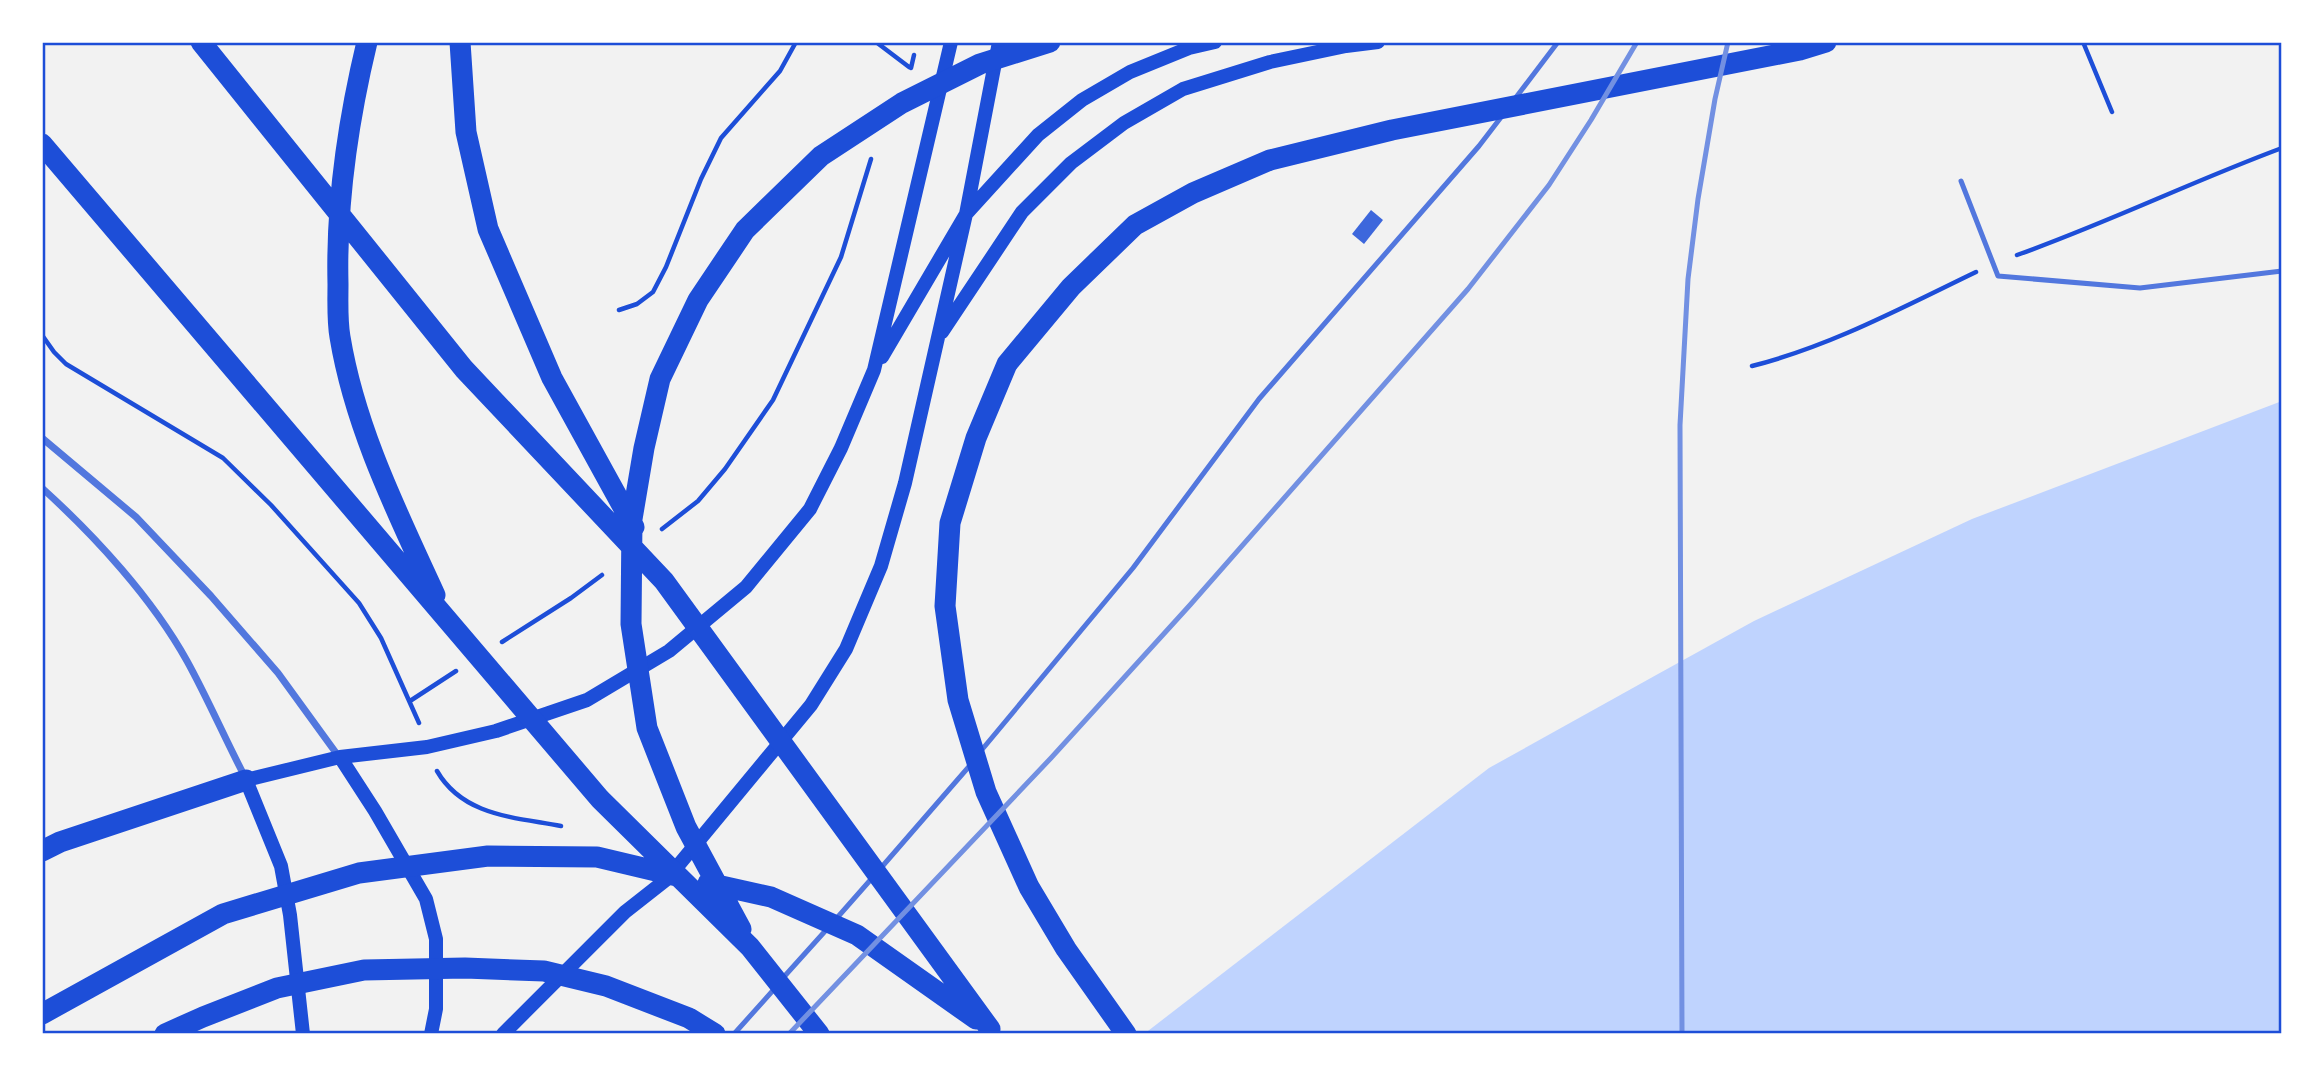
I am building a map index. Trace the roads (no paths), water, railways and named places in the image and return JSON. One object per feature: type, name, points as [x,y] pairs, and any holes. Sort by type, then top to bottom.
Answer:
[{"type":"highway","points":[[201,42],[464,369],[664,581]]},
{"type":"highway","points":[[367,42],[352,103],[337,240],[339,335],[361,423],[393,503],[447,619]]},
{"type":"highway","points":[[460,42],[466,132],[488,229],[552,378],[664,581],[992,1032]]},
{"type":"highway","points":[[750,947],[686,827],[647,728],[631,624],[632,519],[644,448],[660,379],[698,300],[745,230],[821,156],[902,103],[979,64],[1050,42]]},
{"type":"highway","points":[[1126,1034],[1066,949],[1029,887],[986,792],[958,700],[945,606],[950,523],[976,438],[1007,364],[1071,287],[1135,225],[1193,193],[1270,160],[1392,130],[1800,50],[1826,42]]},
{"type":"highway","points":[[42,144],[600,799],[750,947],[819,1034]]},
{"type":"highway","points":[[42,851],[60,842],[246,780]]},
{"type":"highway","points":[[47,1010],[223,914],[359,873],[488,856],[597,857],[771,897],[857,935],[992,1032]]},
{"type":"highway","points":[[165,1034],[277,988],[364,970],[465,968],[544,971],[606,986],[689,1018],[715,1034]]},
{"type":"main road","points":[[874,370],[951,42]]},
{"type":"main road","points":[[503,1034],[625,912],[667,879],[811,705],[846,649],[881,566],[905,483],[966,214],[999,42]]},
{"type":"main road","points":[[303,1034],[292,925],[281,866],[246,780],[340,757],[427,747],[496,732],[587,699],[669,651],[746,587],[810,509],[841,448],[874,370],[966,214],[1038,135],[1082,100],[1130,72],[1189,48],[1215,42]]},
{"type":"main road","points":[[937,339],[1022,212],[1071,163],[1124,123],[1183,89],[1269,62],[1378,42]]},
{"type":"main road","points":[[340,757],[426,899],[436,939],[436,1009],[431,1034]]},
{"type":"street","points":[[42,438],[136,517],[211,596],[278,673],[340,757]]},
{"type":"street","points":[[42,488],[75,518],[135,585],[186,660],[246,780]]},
{"type":"lane","points":[[734,1034],[957,781],[1133,568],[1259,399],[1479,146],[1558,42]]},
{"type":"lane","points":[[1961,181],[1998,276],[2140,288],[2282,271]]},
{"type":"water","points":[[2282,401],[2282,1034],[1144,1034],[1489,768],[1754,621],[1972,519]]},
{"type":"railway","points":[[789,1034],[1051,758],[1190,605],[1468,289],[1549,185],[1637,42]]},
{"type":"railway","points":[[1682,1034],[1680,425],[1688,279],[1698,199],[1728,42]]}]
